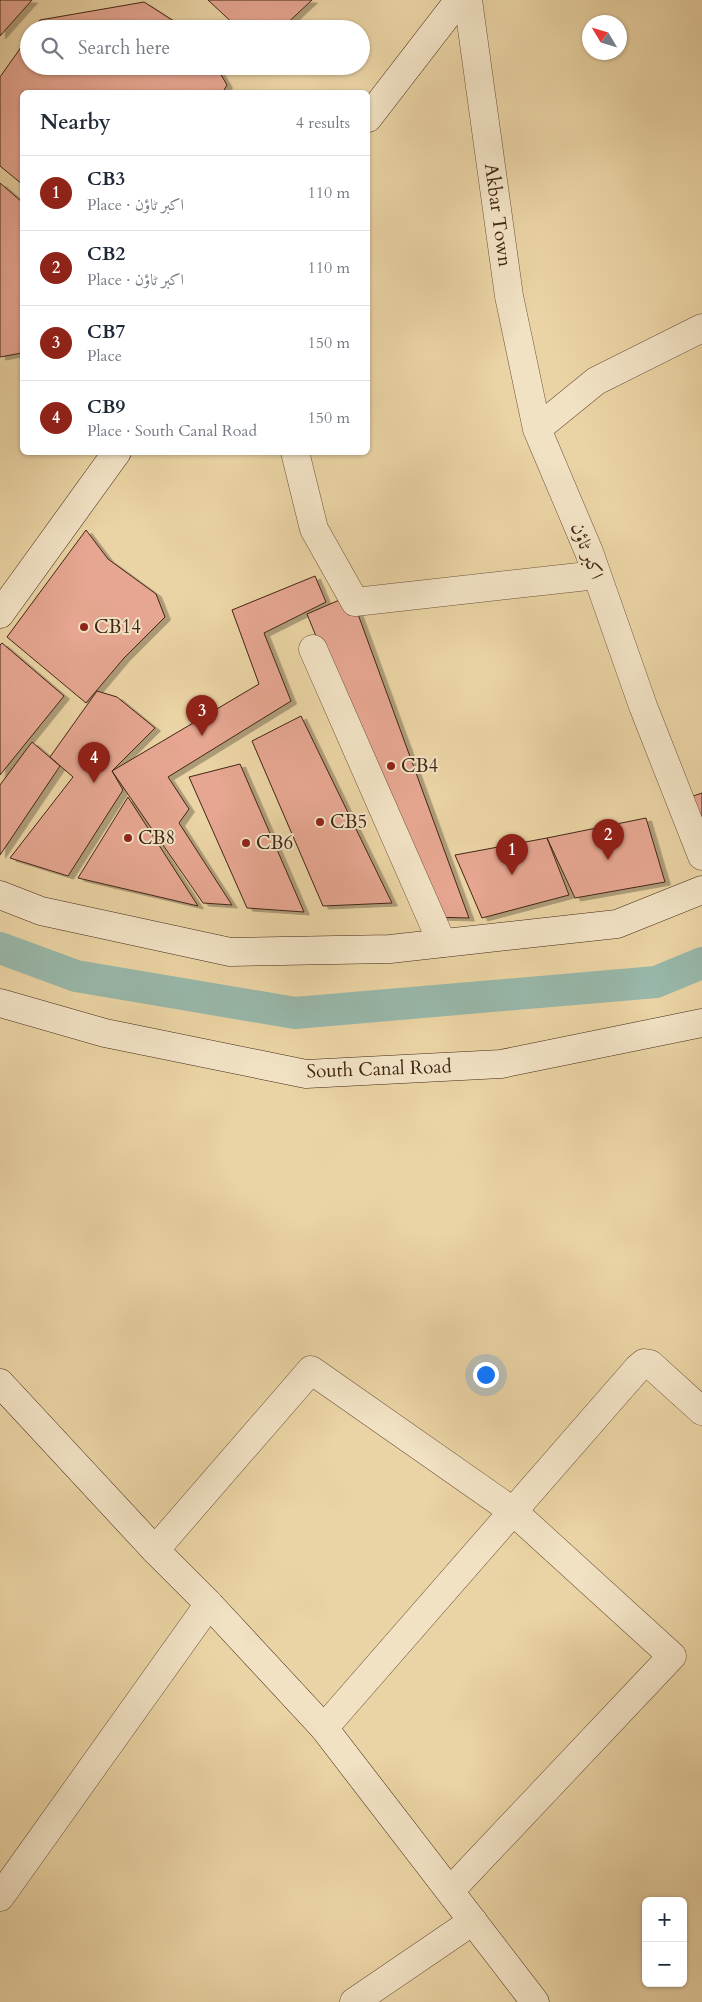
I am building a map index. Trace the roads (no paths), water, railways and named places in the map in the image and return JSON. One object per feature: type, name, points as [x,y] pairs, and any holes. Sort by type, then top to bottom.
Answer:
[{"type":"street","points":[[370,115],[459,0]]},
{"type":"street","name":"Akbar Town","points":[[468,0],[509,296],[537,429]]},
{"type":"street","points":[[537,429],[596,381],[702,328]]},
{"type":"street","name":"اکبر ٹاؤن","points":[[537,429],[597,574],[643,706],[702,856]]},
{"type":"street","points":[[0,614],[115,455]]},
{"type":"street","points":[[296,455],[314,529],[355,602],[597,574]]},
{"type":"street","points":[[313,649],[442,943]]},
{"type":"street","points":[[0,894],[42,911],[230,952],[390,949],[617,924],[702,890]]},
{"type":"street","name":"South Canal Road","points":[[0,1003],[104,1033],[306,1074],[501,1064],[702,1023]]},
{"type":"street","points":[[324,1728],[638,1368],[644,1363],[650,1364],[702,1411]]},
{"type":"street","points":[[155,1550],[311,1370],[514,1512],[672,1656],[450,1891]]},
{"type":"street","points":[[0,1383],[324,1728],[535,2002]]},
{"type":"street","points":[[0,1897],[209,1604]]},
{"type":"street","points":[[354,2002],[473,1921]]},
{"type":"waterway","points":[[0,948],[76,976],[295,1013],[656,982],[702,963]]},
{"type":"place","name":"CB14","points":[[84,627]]},
{"type":"place","name":"CB7","points":[[202,736]]},
{"type":"place","name":"CB4","points":[[391,766]]},
{"type":"place","name":"CB9","points":[[94,783]]},
{"type":"place","name":"CB5","points":[[320,822]]},
{"type":"place","name":"CB8","points":[[128,838]]},
{"type":"place","name":"CB6","points":[[246,843]]},
{"type":"place","name":"CB2","points":[[608,860]]},
{"type":"place","name":"CB3","points":[[512,875]]}]
